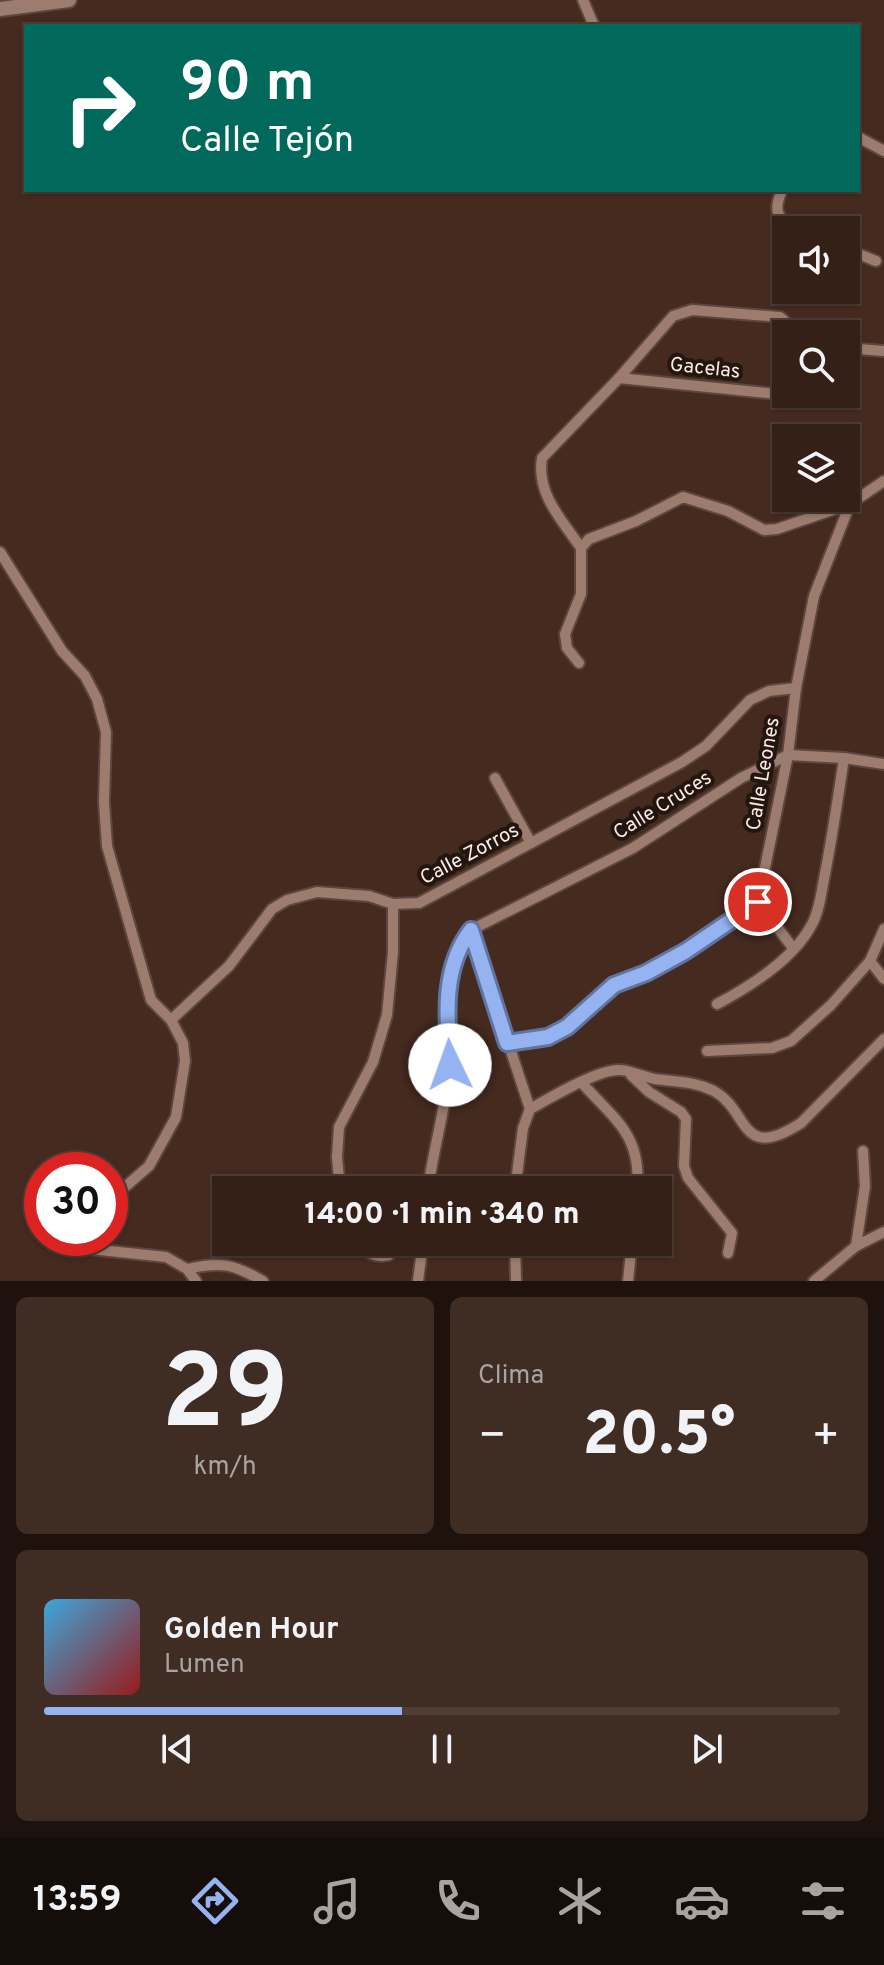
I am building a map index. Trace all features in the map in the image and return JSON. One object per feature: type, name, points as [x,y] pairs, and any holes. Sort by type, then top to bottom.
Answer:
[{"type":"main road","points":[[0,9],[69,0]]},
{"type":"street","points":[[583,0],[593,24]]},
{"type":"street","points":[[860,138],[884,151]]},
{"type":"street","points":[[779,216],[776,203],[781,192]]},
{"type":"street","points":[[860,255],[876,261]]},
{"type":"street","points":[[579,663],[567,648],[565,634],[581,594],[581,548],[544,493],[539,474],[542,458],[673,316],[684,312],[780,317],[783,320]]},
{"type":"street","points":[[860,349],[884,351]]},
{"type":"street","name":"Gacelas","points":[[619,378],[772,393]]},
{"type":"street","points":[[860,497],[884,481]]},
{"type":"street","points":[[581,548],[589,539],[636,521],[683,497],[728,511],[764,530],[777,529],[827,512]]},
{"type":"street","name":"Calle Leones","points":[[758,902],[788,755],[796,688],[814,596],[847,512]]},
{"type":"street","points":[[0,552],[62,651],[85,676],[97,699],[106,732],[104,802],[107,846],[151,1000],[171,1020],[183,1043],[185,1061],[176,1117],[149,1166],[128,1184]]},
{"type":"street","name":"Calle Zorros","points":[[171,1020],[229,966],[272,909],[287,900],[317,892],[369,896],[393,904],[419,903],[682,762],[706,746],[759,694],[796,688]]},
{"type":"street","name":"Calle Cruces","points":[[471,930],[633,848],[741,778],[788,755],[884,764]]},
{"type":"street","points":[[717,1004],[745,989],[793,948],[811,926],[819,901],[844,758]]},
{"type":"street","points":[[495,778],[531,843]]},
{"type":"street","points":[[507,1043],[548,1037],[567,1027],[614,985],[646,973],[686,951],[758,902],[793,948]]},
{"type":"street","points":[[339,1176],[339,1127],[373,1062],[387,1015],[393,952],[393,904]]},
{"type":"street","points":[[707,1051],[772,1048],[791,1041],[831,1005],[870,961],[884,929]]},
{"type":"street","points":[[471,930],[530,1109],[523,1128],[517,1176]]},
{"type":"street","points":[[430,1176],[450,1065],[447,1014],[449,978],[456,953],[471,930]]},
{"type":"street","points":[[870,961],[884,979]]},
{"type":"street","points":[[629,1073],[701,1086],[726,1101],[748,1131],[770,1137],[785,1133],[801,1123],[884,1039]]},
{"type":"street","points":[[530,1109],[581,1082],[611,1071],[622,1069],[629,1073],[686,1119],[684,1166],[695,1189],[732,1233],[728,1253]]},
{"type":"street","points":[[581,1082],[630,1138],[636,1157],[637,1176]]},
{"type":"street","points":[[856,1246],[865,1186],[863,1151]]},
{"type":"street","points":[[428,1176],[430,1172]]},
{"type":"street","points":[[814,1281],[856,1246],[884,1232]]},
{"type":"street","points":[[128,1253],[166,1257],[187,1269],[196,1281]]},
{"type":"street","points":[[418,1281],[421,1256]]},
{"type":"street","points":[[515,1256],[516,1281]]},
{"type":"street","points":[[628,1281],[631,1256]]},
{"type":"street","points":[[187,1269],[215,1263],[232,1265],[263,1281]]},
{"type":"route","points":[[450,1065],[447,1014],[449,978],[456,953],[471,930],[507,1043],[548,1037],[567,1027],[614,985],[646,973],[686,951],[758,902]]}]
